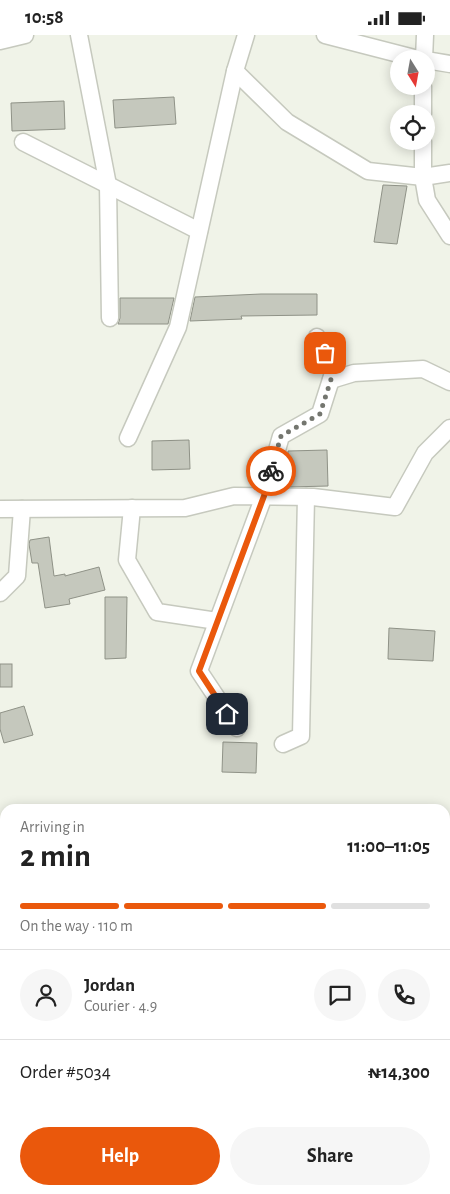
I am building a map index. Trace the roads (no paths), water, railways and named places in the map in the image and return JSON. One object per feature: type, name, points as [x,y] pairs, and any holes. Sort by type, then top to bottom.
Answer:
[{"type":"street","points":[[0,41],[25,35]]},
{"type":"street","points":[[79,35],[108,185],[110,318]]},
{"type":"street","points":[[128,438],[178,327],[235,71],[246,35]]},
{"type":"street","points":[[325,35],[390,52]]},
{"type":"street","points":[[425,35],[425,50]]},
{"type":"street","points":[[435,62],[450,64]]},
{"type":"street","points":[[235,71],[287,122],[368,171],[423,177],[450,173]]},
{"type":"street","points":[[23,142],[199,231]]},
{"type":"street","points":[[423,150],[423,177],[427,200],[450,236]]},
{"type":"street","points":[[237,728],[199,671],[264,496],[281,436],[320,414],[334,370],[317,337]]},
{"type":"street","points":[[331,380],[354,373],[423,369],[450,382]]},
{"type":"street","points":[[0,509],[185,508],[234,496],[306,497],[395,507],[425,453],[450,428]]},
{"type":"street","points":[[283,744],[301,736],[306,497]]},
{"type":"street","points":[[132,508],[127,560],[157,612],[217,621]]},
{"type":"street","points":[[0,593],[17,575],[22,509]]}]
